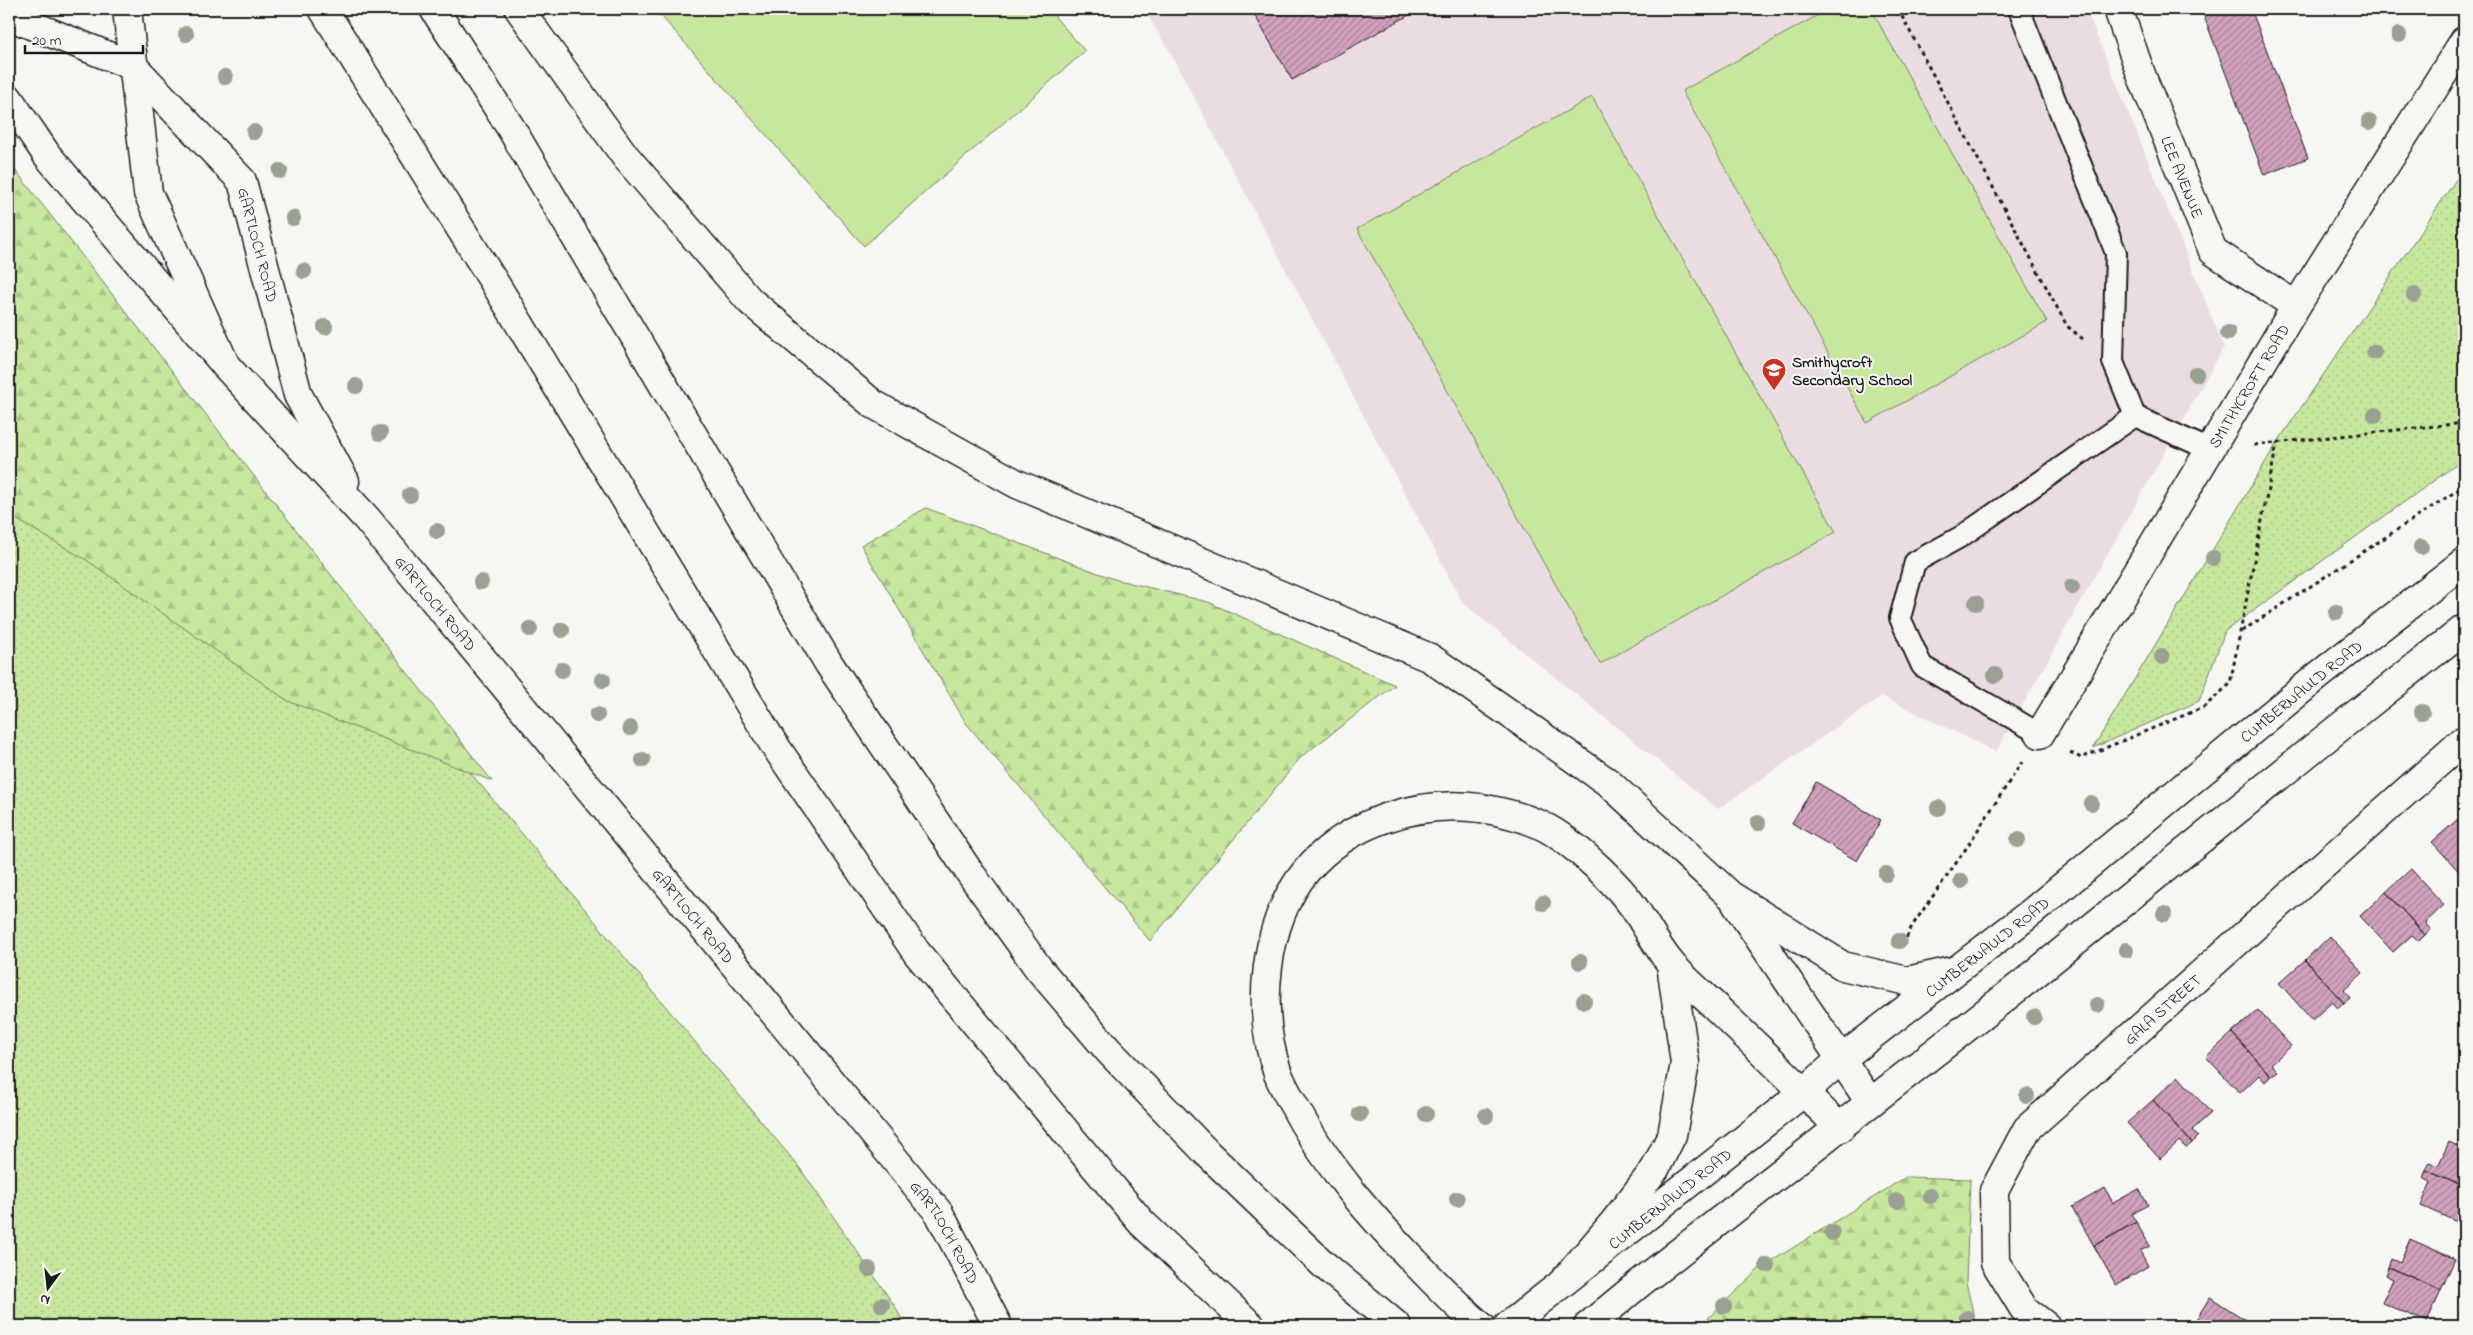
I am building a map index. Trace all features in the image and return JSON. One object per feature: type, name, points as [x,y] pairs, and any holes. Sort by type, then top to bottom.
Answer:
[{"type":"main road","points":[[127,9],[148,193],[226,366]]},
{"type":"main road","points":[[323,9],[499,290],[773,743],[917,953],[1141,1222],[1251,1326]]},
{"type":"main road","points":[[434,9],[509,125],[829,664],[968,870],[1039,969],[1108,1050],[1208,1154],[1323,1264],[1398,1326]]},
{"type":"main road","points":[[519,9],[625,156],[750,301],[873,404],[1017,484],[1430,658],[1609,783],[1730,895],[1843,966],[1907,981],[1953,971]]},
{"type":"main road","name":"LEE AVENUE","points":[[2118,9],[2142,77],[2212,251],[2296,306]]},
{"type":"main road","name":"GARTLOCH ROAD","points":[[9,16],[133,66],[242,181],[298,395],[366,519]]},
{"type":"main road","name":"SMITHYCROFT ROAD","points":[[2040,734],[2296,306],[2464,41]]},
{"type":"main road","name":"GARTLOCH ROAD","points":[[9,99],[47,155],[226,366],[366,519],[939,1213],[998,1326]]},
{"type":"main road","name":"CUMBERNAULD ROAD","points":[[1508,1326],[1804,1092],[1840,1060],[1953,971],[2032,912],[2318,676],[2464,562]]},
{"type":"main road","points":[[1593,1323],[1640,1283],[2026,981],[2464,628]]},
{"type":"main road","name":"GALA STREET","points":[[2046,1326],[2024,1308],[1995,1262],[1994,1191],[2027,1129],[2464,740]]},
{"type":"main road","points":[[1481,1326],[1460,1309],[1389,1235],[1339,1177],[1302,1121],[1278,1075],[1268,1035],[1265,993],[1271,949],[1284,907],[1307,870],[1335,844],[1373,822],[1417,810],[1455,805],[1504,812],[1554,831],[1590,861],[1632,905],[1671,964],[1840,1128]]},
{"type":"main road","points":[[1730,895],[1870,1102]]},
{"type":"main road","points":[[1561,1284],[1655,1169],[1672,1135],[1685,1063],[1671,964]]},
{"type":"lane","points":[[2019,9],[2116,253],[2113,362],[2135,416],[2210,450]]},
{"type":"lane","points":[[2040,734],[1922,666],[1900,618],[1915,562],[1962,536],[2135,416]]},
{"type":"path","points":[[1898,9],[2067,326],[2113,362]]},
{"type":"path","points":[[2210,450],[2464,423]]},
{"type":"path","points":[[1887,977],[1912,926],[1963,854],[2040,734],[2081,758],[2204,707],[2230,684],[2242,632],[2277,443]]},
{"type":"path","points":[[2242,632],[2464,486]]},
{"type":"shaded area","name":"Smithycroft Secondary School","points":[[1144,9],[2086,9],[2224,347],[1996,752],[1882,696],[1718,809],[1463,603],[1170,52]]},
{"type":"green space","points":[[655,9],[1048,9],[1085,51],[864,246]]},
{"type":"green space","points":[[1829,9],[1871,9],[2047,322],[1867,423],[1682,91]]},
{"type":"green space","points":[[1592,97],[1836,532],[1600,664],[1357,229]]},
{"type":"green space","points":[[9,162],[492,781],[288,701],[88,561],[9,515]]},
{"type":"green space","points":[[2464,168],[2464,459],[2225,631],[2199,701],[2093,748],[2277,443]]},
{"type":"green space","points":[[9,221],[181,431],[528,841],[799,1167],[896,1308],[905,1326],[9,1326]]},
{"type":"green space","points":[[926,508],[1114,579],[1208,602],[1395,685],[1301,757],[1150,941],[966,723],[861,545]]},
{"type":"green space","points":[[1906,1177],[1970,1179],[1966,1282],[1976,1326],[1700,1326],[1759,1269]]},
{"type":"building","points":[[1251,9],[1420,9],[1292,80]]},
{"type":"building","points":[[2207,9],[2251,9],[2308,158],[2264,175],[2202,11]]},
{"type":"building","points":[[1816,782],[1881,820],[1857,861],[1792,823]]},
{"type":"building","points":[[2464,813],[2464,826],[2458,819]]},
{"type":"building","points":[[2458,819],[2464,826],[2464,877],[2432,842]]},
{"type":"building","points":[[2411,869],[2444,905],[2425,923],[2431,930],[2425,935],[2386,892]]},
{"type":"building","points":[[2386,892],[2425,935],[2419,941],[2412,935],[2393,952],[2360,916]]},
{"type":"building","points":[[2330,936],[2363,973],[2344,990],[2350,998],[2344,1003],[2305,960]]},
{"type":"building","points":[[2305,960],[2344,1003],[2338,1008],[2332,1002],[2312,1020],[2279,983]]},
{"type":"building","points":[[2258,1010],[2291,1046],[2271,1064],[2278,1071],[2271,1076],[2232,1033]]},
{"type":"building","points":[[2232,1033],[2271,1076],[2265,1082],[2259,1075],[2240,1093],[2206,1057]]},
{"type":"building","points":[[2178,1076],[2211,1113],[2192,1130],[2198,1137],[2192,1143],[2153,1100]]},
{"type":"building","points":[[2153,1100],[2192,1143],[2186,1148],[2179,1141],[2160,1159],[2127,1123]]},
{"type":"building","points":[[2449,1142],[2464,1149],[2464,1187],[2426,1170],[2430,1162],[2438,1166]]},
{"type":"building","points":[[2426,1170],[2464,1187],[2464,1225],[2421,1206],[2431,1182],[2423,1178]]},
{"type":"building","points":[[2105,1188],[2113,1203],[2139,1189],[2148,1205],[2131,1214],[2136,1222],[2094,1246],[2072,1207]]},
{"type":"building","points":[[2136,1222],[2150,1246],[2140,1251],[2148,1266],[2116,1285],[2094,1246]]},
{"type":"building","points":[[2410,1239],[2455,1259],[2441,1290],[2388,1267],[2391,1259],[2400,1263]]},
{"type":"building","points":[[2388,1267],[2441,1290],[2427,1322],[2382,1303],[2393,1279],[2385,1275]]},
{"type":"building","points":[[2210,1297],[2247,1321],[2244,1326],[2192,1326]]},
{"type":"building","points":[[2247,1321],[2256,1326],[2244,1326]]},
{"type":"place","name":"Smithycroft Secondary School","points":[[1774,391]]}]
